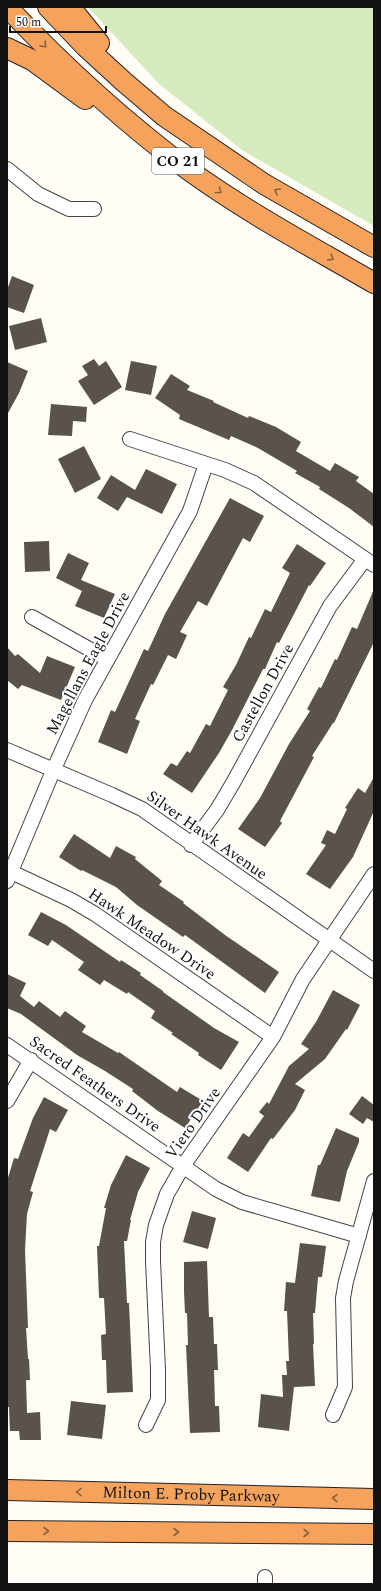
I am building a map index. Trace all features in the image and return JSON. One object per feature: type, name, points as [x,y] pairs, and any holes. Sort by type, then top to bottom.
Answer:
[{"type":"highway","name":"CO 21","points":[[7,7],[50,52],[111,108],[190,170],[260,216],[374,283]]},
{"type":"highway","name":"CO 21","points":[[48,7],[107,66],[164,116],[264,184],[374,247]]},
{"type":"highway","points":[[70,7],[119,67],[164,116]]},
{"type":"highway","points":[[7,48],[32,60],[123,127],[190,170]]},
{"type":"highway","name":"Milton E. Proby Parkway","points":[[7,1490],[374,1499]]},
{"type":"highway","points":[[7,1531],[374,1534]]},
{"type":"street","points":[[7,169],[38,194],[70,209],[94,209]]},
{"type":"street","points":[[130,438],[225,470],[254,483],[370,562]]},
{"type":"street","name":"Magellans Eagle Drive","points":[[9,874],[53,770],[85,700],[190,511],[206,464]]},
{"type":"street","name":"Castellon Drive","points":[[191,845],[216,810],[232,783],[330,606],[355,571],[370,562]]},
{"type":"street","points":[[32,617],[107,658]]},
{"type":"street","name":"Silver Hawk Avenue","points":[[7,750],[142,809],[191,845],[374,971]]},
{"type":"street","name":"Hawk Meadow Drive","points":[[9,874],[71,900],[95,914],[273,1037]]},
{"type":"street","name":"Viero Drive","points":[[146,1424],[158,1400],[158,1370],[153,1280],[153,1242],[156,1225],[167,1194],[183,1166],[273,1037],[303,979],[374,874]]},
{"type":"street","name":"Sacred Feathers Drive","points":[[7,1045],[31,1060],[216,1189],[242,1202],[359,1236]]},
{"type":"street","points":[[7,1101],[31,1060]]},
{"type":"street","points":[[334,1415],[345,1387],[343,1298],[346,1281],[374,1181]]},
{"type":"green space","points":[[88,7],[374,7],[374,226],[242,150],[159,84]]},
{"type":"building","points":[[12,276],[34,285],[24,313],[7,307],[7,290]]},
{"type":"building","points":[[41,318],[47,342],[15,350],[9,326]]},
{"type":"building","points":[[94,359],[99,366],[106,361],[122,387],[94,405],[78,381],[88,375],[82,366]]},
{"type":"building","points":[[131,361],[157,366],[151,395],[125,390]]},
{"type":"building","points":[[7,362],[28,371],[19,393],[7,415]]},
{"type":"building","points":[[171,374],[190,386],[187,390],[214,401],[213,402],[248,418],[249,416],[276,427],[301,442],[296,451],[330,471],[335,463],[359,477],[356,481],[374,494],[374,527],[349,508],[319,489],[320,487],[295,473],[297,471],[258,448],[231,436],[229,440],[179,419],[180,415],[155,398]]},
{"type":"building","points":[[51,404],[87,407],[86,422],[73,421],[72,436],[48,435]]},
{"type":"building","points":[[84,446],[101,479],[75,493],[58,459]]},
{"type":"building","points":[[146,469],[177,484],[162,514],[127,497],[118,511],[97,498],[111,475],[135,490]]},
{"type":"building","points":[[230,498],[264,516],[250,542],[243,538],[207,606],[198,601],[180,632],[187,635],[176,659],[168,655],[153,685],[151,684],[135,719],[140,721],[127,754],[98,742],[111,710],[115,712],[144,649],[148,651],[165,614]]},
{"type":"building","points":[[49,541],[50,571],[25,572],[24,542]]},
{"type":"building","points":[[297,544],[326,563],[310,586],[309,585],[279,643],[277,642],[265,669],[263,669],[232,730],[219,753],[192,793],[163,774],[171,763],[177,766],[187,751],[190,753],[206,724],[210,726],[228,690],[223,687],[236,665],[249,637],[251,638],[265,609],[271,612],[290,573],[282,568]]},
{"type":"building","points":[[68,553],[89,563],[81,580],[115,594],[104,618],[75,606],[82,591],[56,578]]},
{"type":"building","points":[[374,589],[374,642],[334,723],[312,756],[314,757],[280,821],[282,823],[265,847],[238,829],[260,798],[289,744],[310,711],[307,709],[319,687],[321,688],[335,659],[337,660],[352,627],[357,629]]},
{"type":"building","points":[[7,647],[15,656],[18,654],[40,673],[47,656],[75,667],[61,700],[22,685],[18,689],[7,680]]},
{"type":"building","points":[[374,777],[374,811],[353,857],[330,889],[306,874],[326,845],[321,843],[327,830],[335,834],[347,809],[345,808],[358,788],[365,793]]},
{"type":"building","points":[[74,834],[110,858],[116,846],[136,857],[135,859],[162,881],[159,885],[184,902],[183,903],[225,935],[279,972],[265,993],[185,935],[183,937],[137,905],[116,887],[82,870],[81,871],[59,857]]},
{"type":"building","points":[[41,912],[66,925],[120,962],[121,960],[141,973],[140,975],[214,1028],[239,1042],[221,1070],[198,1055],[199,1053],[151,1018],[155,1011],[128,992],[127,994],[104,980],[100,985],[78,970],[84,962],[52,940],[48,946],[28,935]]},
{"type":"building","points":[[7,974],[26,983],[20,996],[34,1007],[39,1001],[60,1017],[65,1011],[86,1026],[82,1032],[118,1053],[119,1052],[177,1092],[180,1087],[203,1101],[185,1128],[158,1111],[132,1091],[133,1089],[77,1055],[21,1014],[7,1008]]},
{"type":"building","points":[[333,990],[360,1005],[347,1030],[346,1029],[325,1059],[295,1084],[305,1090],[295,1110],[273,1139],[271,1138],[248,1172],[227,1158],[243,1133],[249,1137],[264,1116],[259,1112],[267,1102],[269,1104],[289,1066],[309,1049],[301,1044],[316,1022]]},
{"type":"building","points":[[362,1096],[374,1105],[374,1122],[367,1118],[363,1124],[349,1114]]},
{"type":"building","points":[[44,1097],[68,1110],[56,1132],[50,1129],[30,1191],[33,1192],[27,1214],[25,1250],[28,1328],[26,1328],[30,1380],[26,1380],[27,1413],[40,1412],[41,1440],[20,1440],[19,1431],[10,1431],[9,1407],[7,1407],[7,1181],[14,1158],[18,1159],[33,1118]]},
{"type":"building","points":[[336,1128],[359,1138],[359,1142],[347,1171],[340,1202],[311,1196],[318,1165],[320,1165]]},
{"type":"building","points":[[126,1155],[150,1168],[138,1192],[130,1220],[127,1241],[124,1241],[127,1303],[129,1303],[133,1392],[107,1393],[106,1360],[102,1360],[101,1335],[106,1334],[104,1298],[99,1298],[97,1246],[99,1246],[106,1208],[104,1208],[111,1185]]},
{"type":"building","points":[[192,1211],[216,1218],[208,1249],[183,1242]]},
{"type":"building","points":[[300,1243],[326,1246],[322,1277],[318,1277],[315,1313],[313,1313],[315,1386],[294,1387],[289,1431],[258,1427],[261,1394],[283,1397],[282,1375],[287,1375],[286,1361],[289,1361],[287,1311],[284,1311],[286,1282],[295,1283]]},
{"type":"building","points":[[207,1261],[209,1317],[213,1317],[214,1344],[217,1344],[218,1370],[214,1370],[215,1406],[219,1406],[220,1432],[190,1433],[186,1345],[188,1345],[187,1313],[185,1313],[184,1262]]},
{"type":"building","points":[[71,1401],[106,1405],[102,1439],[67,1435]]}]
